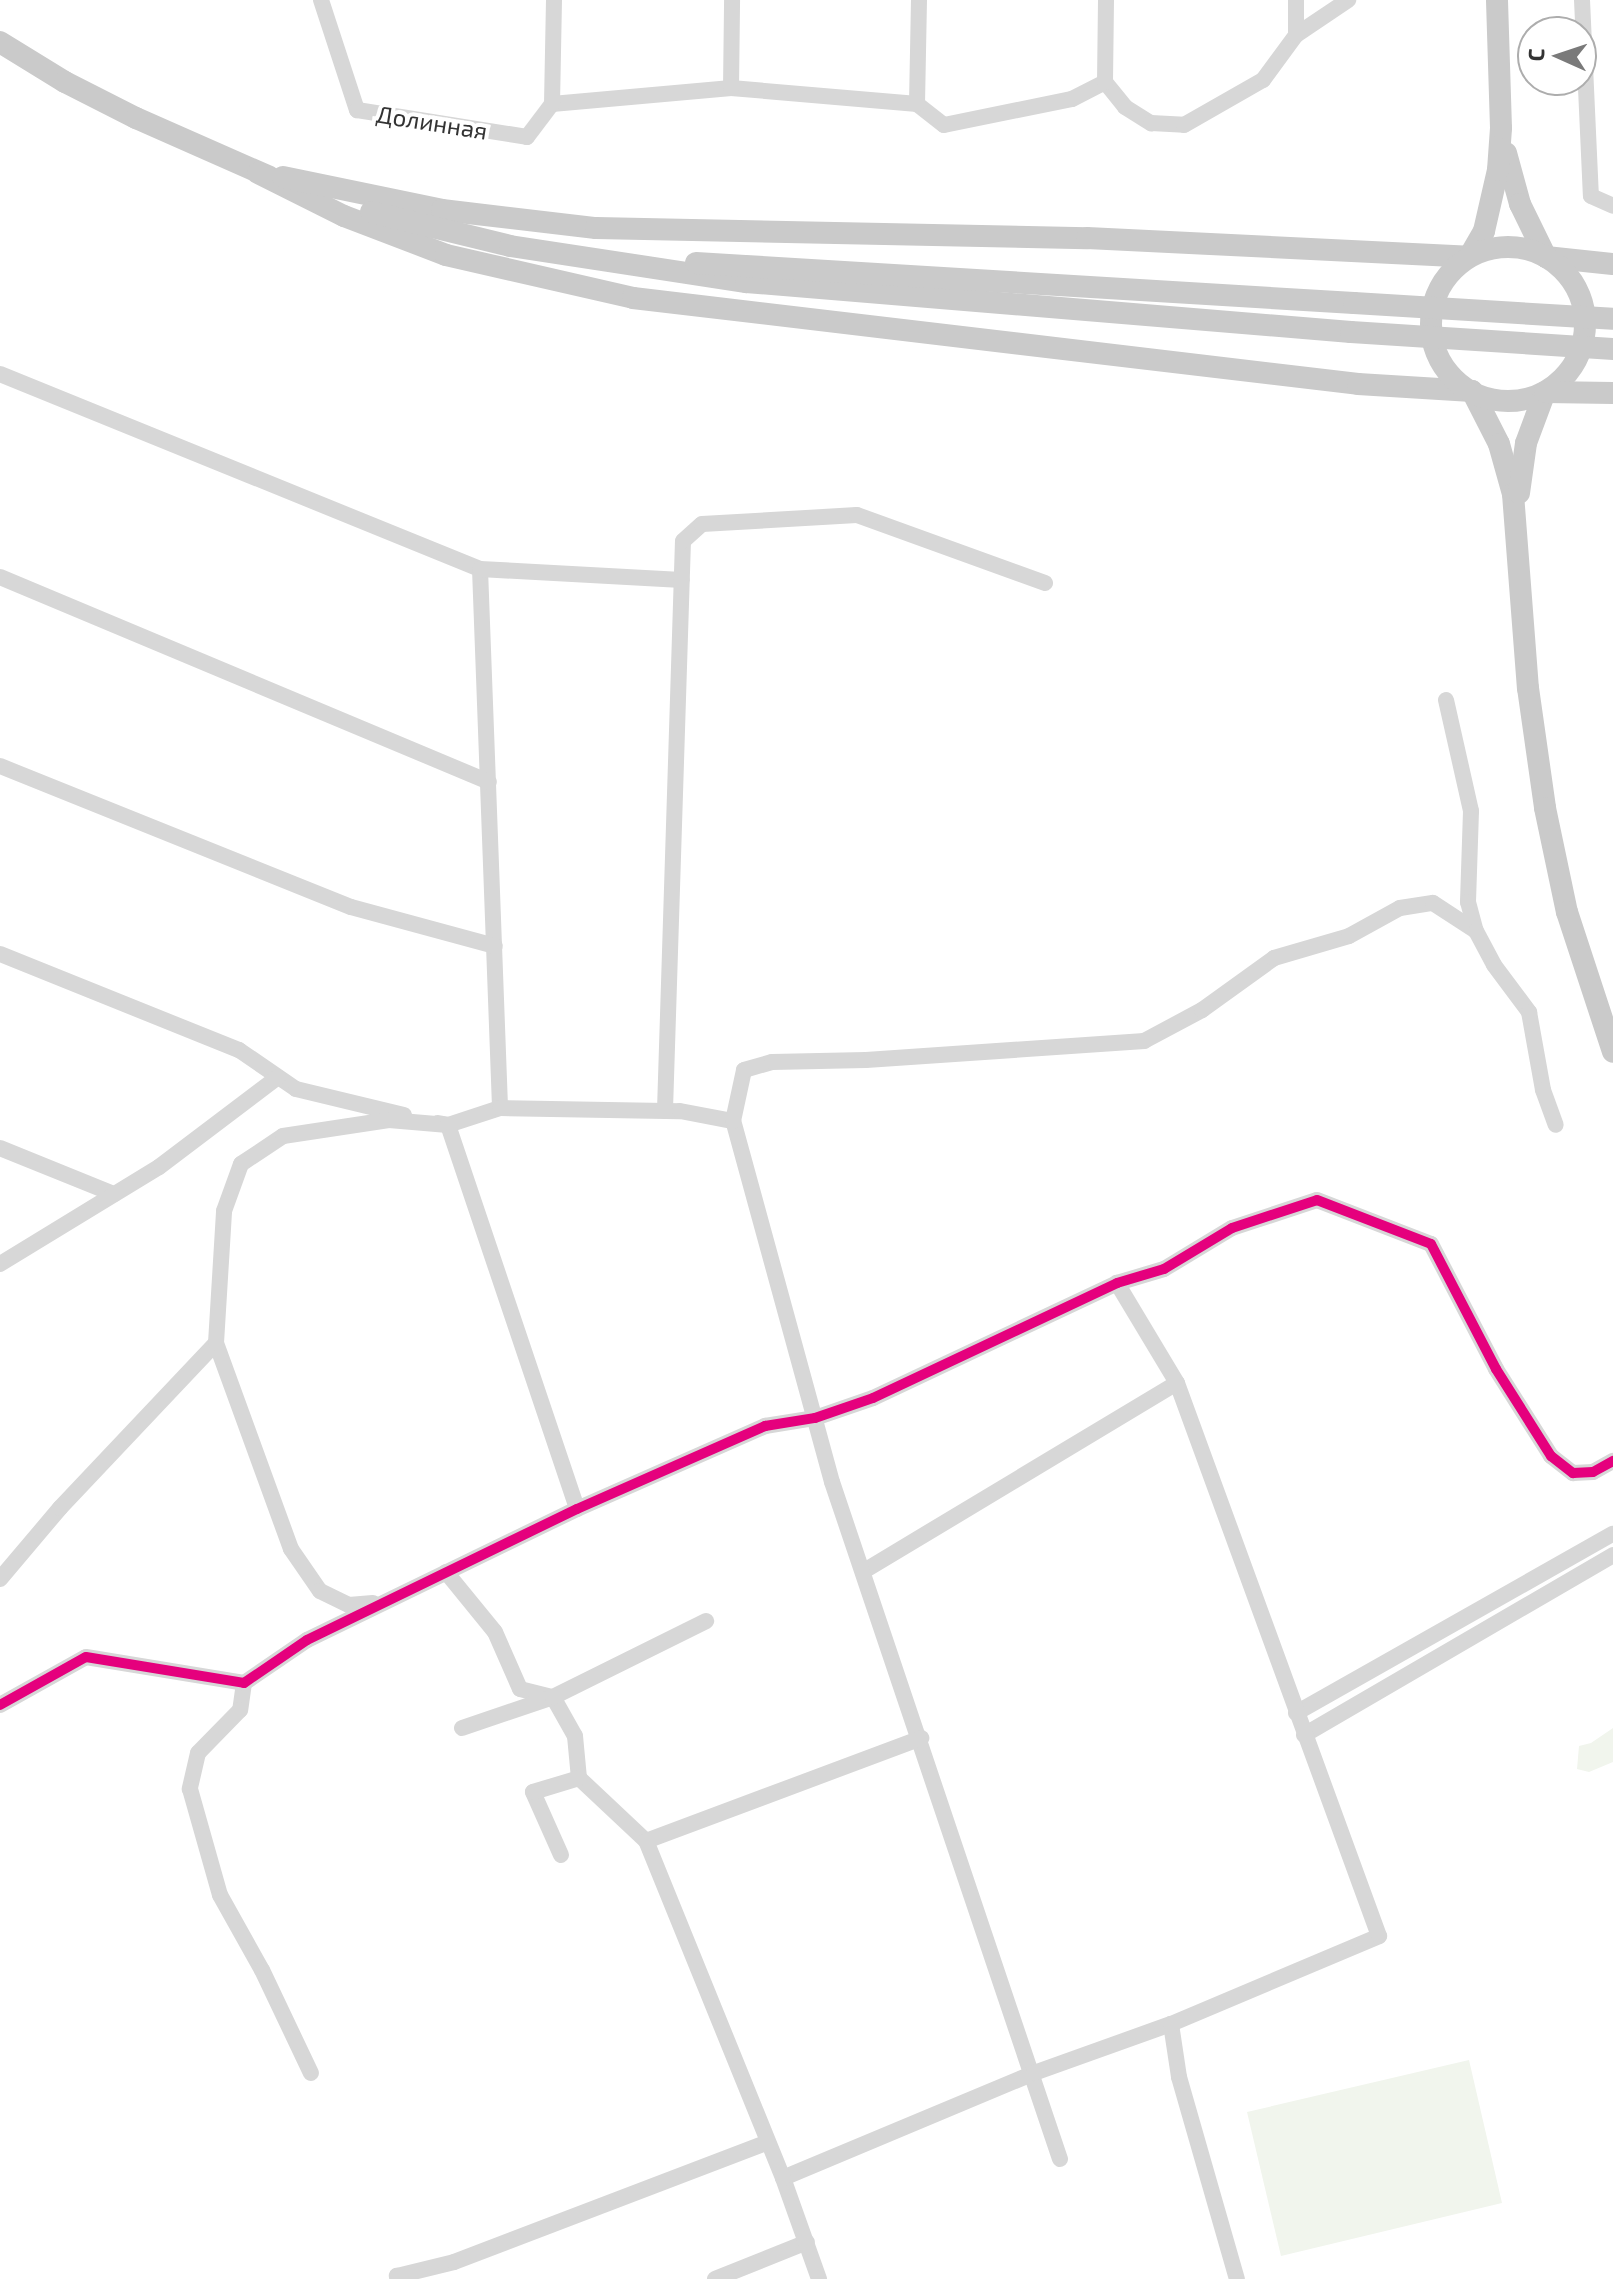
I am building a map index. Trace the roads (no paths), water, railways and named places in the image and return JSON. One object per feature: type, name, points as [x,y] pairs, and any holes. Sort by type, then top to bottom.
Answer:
[{"type":"main road","points":[[1497,0],[1501,128],[1492,205],[1484,231],[1469,257],[1444,280],[1431,317],[1438,356],[1449,373],[1472,391],[1499,444],[1518,522]]},
{"type":"main road","points":[[0,42],[65,82],[136,118],[344,216],[446,255],[633,298],[1358,384],[1472,391],[1500,401],[1523,400],[1545,392],[1561,380],[1577,359],[1585,334],[1584,308],[1574,283],[1557,263],[1513,246],[1490,248],[1469,257],[1087,238],[596,228],[442,210],[258,173]]},
{"type":"main road","points":[[1501,128],[1520,204],[1546,257]]},
{"type":"main road","points":[[258,173],[326,199],[463,237],[746,282],[1351,332],[1613,349]]},
{"type":"main road","points":[[1546,257],[1613,264]]},
{"type":"main road","points":[[615,262],[752,263],[1613,319]]},
{"type":"main road","points":[[1545,392],[1613,393]]},
{"type":"main road","points":[[1545,392],[1526,443],[1518,522],[1528,688],[1545,808],[1567,912],[1613,1052]]},
{"type":"street","name":"Долинная","points":[[321,0],[357,110],[527,137],[552,104]]},
{"type":"street","points":[[554,0],[552,104],[731,88],[917,104],[944,125],[1072,99],[1105,82]]},
{"type":"street","points":[[731,88],[732,0]]},
{"type":"street","points":[[917,104],[919,0]]},
{"type":"street","points":[[1106,0],[1105,82],[1125,107],[1151,123],[1184,125],[1263,80],[1296,35],[1348,0]]},
{"type":"street","points":[[1296,0],[1296,35]]},
{"type":"street","points":[[1582,0],[1591,196],[1613,206]]},
{"type":"street","points":[[0,374],[480,569],[682,580]]},
{"type":"street","points":[[665,1110],[683,541],[702,524],[857,515],[1045,583]]},
{"type":"street","points":[[480,569],[500,1108]]},
{"type":"street","points":[[0,577],[489,782]]},
{"type":"street","points":[[1446,700],[1471,811],[1468,902],[1476,931],[1494,965],[1529,1012],[1543,1090],[1556,1125]]},
{"type":"street","points":[[0,766],[351,907],[495,946]]},
{"type":"street","points":[[1060,2159],[1034,2073],[832,1482],[733,1121],[744,1070],[772,1062],[866,1060],[1144,1041],[1202,1010],[1274,958],[1349,936],[1400,908],[1433,903],[1476,931]]},
{"type":"street","points":[[0,954],[239,1050],[296,1089],[448,1125]]},
{"type":"street","points":[[0,1264],[159,1167],[278,1077]]},
{"type":"street","points":[[385,1602],[349,1605],[320,1591],[291,1549],[216,1343],[224,1211],[241,1164],[283,1136],[389,1120],[448,1125],[500,1108],[665,1110],[733,1121]]},
{"type":"street","points":[[448,1125],[577,1509]]},
{"type":"street","points":[[0,1148],[114,1194]]},
{"type":"street","points":[[0,1705],[86,1657],[244,1683],[307,1640],[577,1509],[765,1426],[815,1418],[873,1398],[1117,1283],[1164,1269],[1232,1228],[1317,1200],[1431,1244],[1496,1369],[1551,1456],[1573,1473],[1593,1472],[1613,1461]]},
{"type":"street","points":[[783,2178],[1034,2073],[1171,2024],[1379,1936],[1177,1383],[1117,1283]]},
{"type":"street","points":[[0,1579],[60,1508],[216,1343]]},
{"type":"street","points":[[864,1571],[1177,1383]]},
{"type":"street","points":[[1296,1713],[1613,1534]]},
{"type":"street","points":[[1304,1735],[1613,1555]]},
{"type":"street","points":[[446,1572],[495,1632],[520,1689],[553,1697],[575,1736],[579,1778],[646,1841],[783,2178],[819,2279]]},
{"type":"street","points":[[462,1728],[553,1697],[706,1621]]},
{"type":"street","points":[[244,1683],[240,1710],[198,1753],[190,1789],[220,1895],[262,1970],[311,2073]]},
{"type":"street","points":[[646,1841],[921,1738]]},
{"type":"street","points":[[561,1855],[533,1792],[579,1778]]},
{"type":"street","points":[[1171,2024],[1179,2077],[1237,2279]]},
{"type":"street","points":[[399,2279],[397,2276],[454,2262],[768,2142]]},
{"type":"street","points":[[715,2279],[807,2242]]}]
